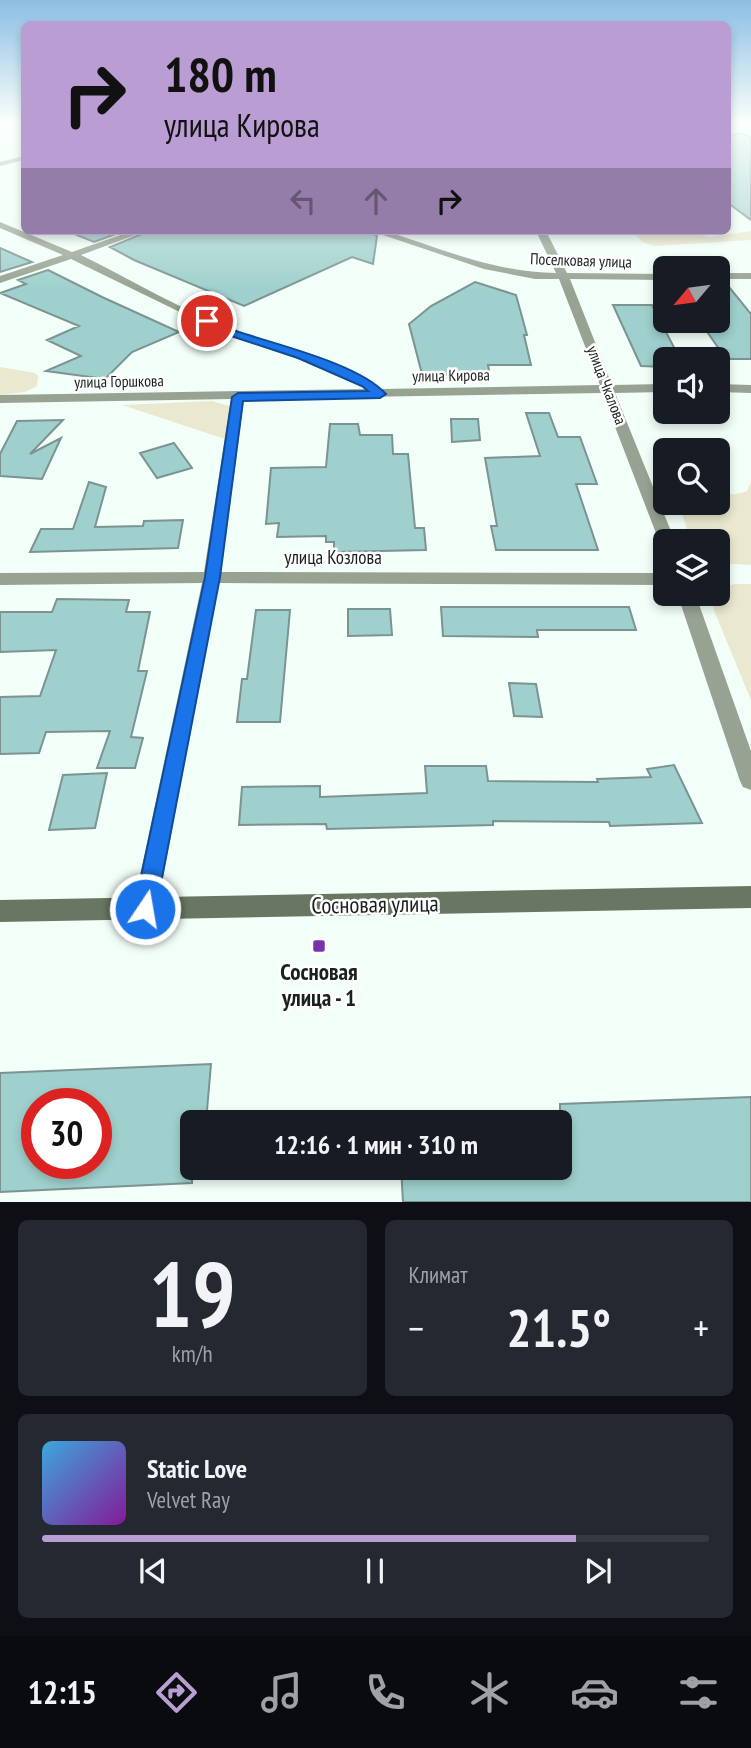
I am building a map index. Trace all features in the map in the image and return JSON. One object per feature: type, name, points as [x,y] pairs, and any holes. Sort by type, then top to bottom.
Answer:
[{"type":"street","points":[[0,225],[21,234]]},
{"type":"street","points":[[24,235],[72,255],[231,333],[324,365],[366,383],[380,394]]},
{"type":"street","points":[[0,280],[130,235]]},
{"type":"street","name":"Поселковая улица","points":[[388,235],[488,267],[535,276],[653,277]]},
{"type":"street","name":"улица Чкалова","points":[[543,235],[564,278],[662,529]]},
{"type":"street","points":[[730,276],[751,276]]},
{"type":"street","name":"улица Кирова","points":[[238,397],[653,388]]},
{"type":"street","points":[[730,388],[751,389]]},
{"type":"street","points":[[145,909],[212,577],[238,397]]},
{"type":"street","name":"улица Горшкова","points":[[0,399],[238,397]]},
{"type":"street","name":"улица Козлова","points":[[0,579],[653,579]]},
{"type":"street","points":[[690,606],[751,781]]},
{"type":"street","name":"Сосновая улица","points":[[0,911],[751,897]]},
{"type":"green space","points":[[751,231],[751,240],[654,246],[642,242],[636,235],[710,237]]},
{"type":"green space","points":[[0,367],[35,373],[38,376],[37,386],[25,392],[0,395]]},
{"type":"green space","points":[[212,401],[229,406],[231,413],[225,439],[122,405]]},
{"type":"green space","points":[[751,481],[751,565],[730,564],[730,529],[687,529],[682,515],[730,515],[730,494],[747,491]]},
{"type":"green space","points":[[751,584],[751,700],[713,606],[730,606],[730,586]]},
{"type":"building","points":[[731,179],[751,179],[751,220],[731,205]]},
{"type":"building","points":[[77,235],[113,235],[94,242]]},
{"type":"building","points":[[139,235],[377,236],[373,264],[352,257],[244,306],[134,260],[110,247]]},
{"type":"building","points":[[0,248],[32,262],[0,272]]},
{"type":"building","points":[[48,270],[179,332],[132,352],[105,379],[46,371],[81,356],[47,340],[79,326],[0,293],[26,284],[18,280]]},
{"type":"building","points":[[475,282],[516,295],[527,335],[524,335],[531,365],[488,365],[490,376],[422,374],[409,324],[431,306]]},
{"type":"building","points":[[730,288],[751,314],[751,359],[730,359],[730,347],[718,347],[708,333],[730,333]]},
{"type":"building","points":[[613,305],[652,305],[653,333],[667,333],[674,347],[653,347],[653,366],[641,366]]},
{"type":"building","points":[[526,413],[549,413],[558,437],[580,437],[597,484],[576,484],[598,550],[496,550],[491,526],[497,526],[485,458],[540,456]]},
{"type":"building","points":[[451,419],[478,419],[480,440],[452,442]]},
{"type":"building","points":[[63,420],[30,454],[61,438],[42,479],[0,476],[0,454],[17,421]]},
{"type":"building","points":[[330,424],[358,424],[360,435],[392,435],[393,454],[408,454],[415,528],[424,528],[426,550],[334,552],[334,542],[326,542],[326,536],[277,537],[279,523],[266,524],[271,468],[326,467]]},
{"type":"building","points":[[174,443],[192,468],[157,478],[140,453]]},
{"type":"building","points":[[89,482],[106,487],[95,527],[143,526],[144,521],[183,520],[178,548],[30,552],[41,529],[73,529]]},
{"type":"building","points":[[57,599],[129,600],[126,612],[150,612],[138,671],[147,671],[131,737],[143,738],[135,768],[97,768],[110,731],[46,732],[39,753],[0,754],[0,697],[40,696],[56,650],[0,652],[0,612],[52,612]]},
{"type":"building","points":[[441,607],[629,607],[636,630],[537,630],[538,637],[443,636]]},
{"type":"building","points":[[348,609],[390,609],[392,635],[348,636]]},
{"type":"building","points":[[256,610],[290,610],[280,722],[237,722],[242,679],[247,679]]},
{"type":"building","points":[[509,683],[536,684],[542,717],[514,716]]},
{"type":"building","points":[[674,765],[702,823],[610,826],[609,822],[493,821],[493,825],[327,829],[326,824],[239,825],[242,787],[320,786],[320,797],[427,793],[425,766],[486,766],[488,781],[598,782],[597,779],[651,777],[647,769]]},
{"type":"building","points":[[107,773],[95,828],[49,830],[63,775]]},
{"type":"building","points":[[211,1064],[207,1110],[180,1110],[180,1180],[192,1180],[192,1183],[0,1192],[0,1073]]},
{"type":"building","points":[[751,1097],[751,1202],[403,1202],[402,1180],[572,1180],[572,1110],[560,1110],[560,1104]]},
{"type":"place","name":"Сосновая улица - 1","points":[[319,946]]},
{"type":"route","points":[[145,909],[212,577],[238,397],[380,394],[366,383],[346,374],[302,356],[231,333],[207,321]]}]
